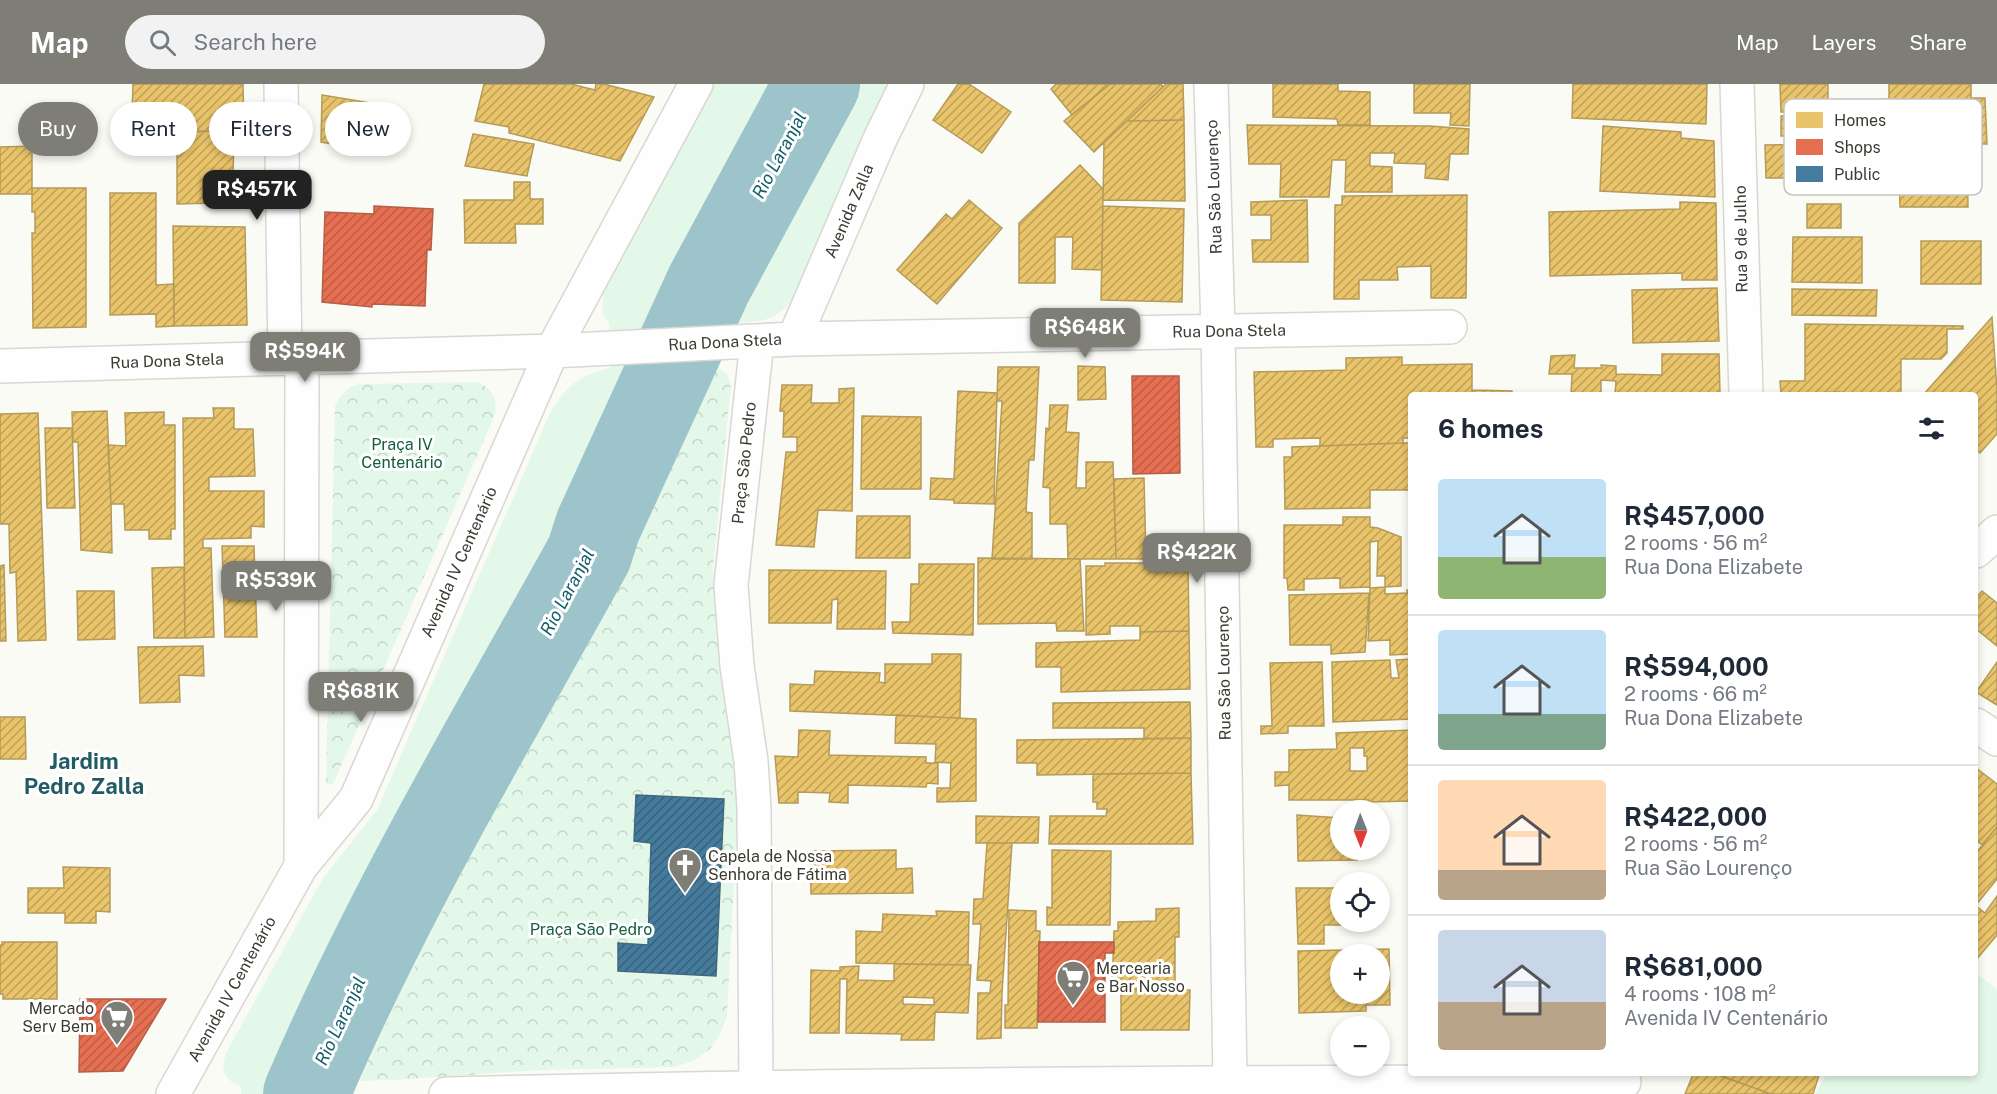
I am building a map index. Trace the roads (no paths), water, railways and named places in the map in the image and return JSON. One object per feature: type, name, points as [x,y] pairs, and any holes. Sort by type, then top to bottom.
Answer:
[{"type":"street","points":[[281,84],[293,358],[301,866]]},
{"type":"street","name":"Avenida IV Centenário","points":[[173,1094],[301,866],[356,799],[552,351],[696,84]]},
{"type":"street","name":"Avenida Zalla","points":[[794,339],[880,139],[907,84]]},
{"type":"street","name":"Rua São Lourenço","points":[[1211,84],[1242,1086]]},
{"type":"street","name":"Rua 9 de Julho","points":[[1737,84],[1746,392]]},
{"type":"street","name":"Rua Dona Stela","points":[[0,366],[552,351],[794,339],[1450,327]]},
{"type":"street","name":"Praça São Pedro","points":[[756,1087],[754,808],[751,761],[737,666],[731,585],[757,341]]},
{"type":"street","points":[[1978,549],[1997,532]]},
{"type":"street","points":[[1978,726],[1997,739]]},
{"type":"street","points":[[446,1094],[756,1087],[1624,1083]]},
{"type":"waterway","name":"Rio Laranjal","points":[[306,1094],[337,1024],[405,888],[477,753],[589,554],[598,526],[709,284],[817,84]]},
{"type":"place","name":"Capela de Nossa Senhora de Fátima","points":[[685,894]]},
{"type":"place","name":"Mercearia e Bar Nosso","points":[[1073,1006]]},
{"type":"place","name":"Mercado Serv Bem","points":[[117,1046]]},
{"type":"district","name":"Jardim Pedro Zalla","points":[[84,774]]},
{"type":"park label","name":"Praça IV Centenário","points":[[402,453]]}]
